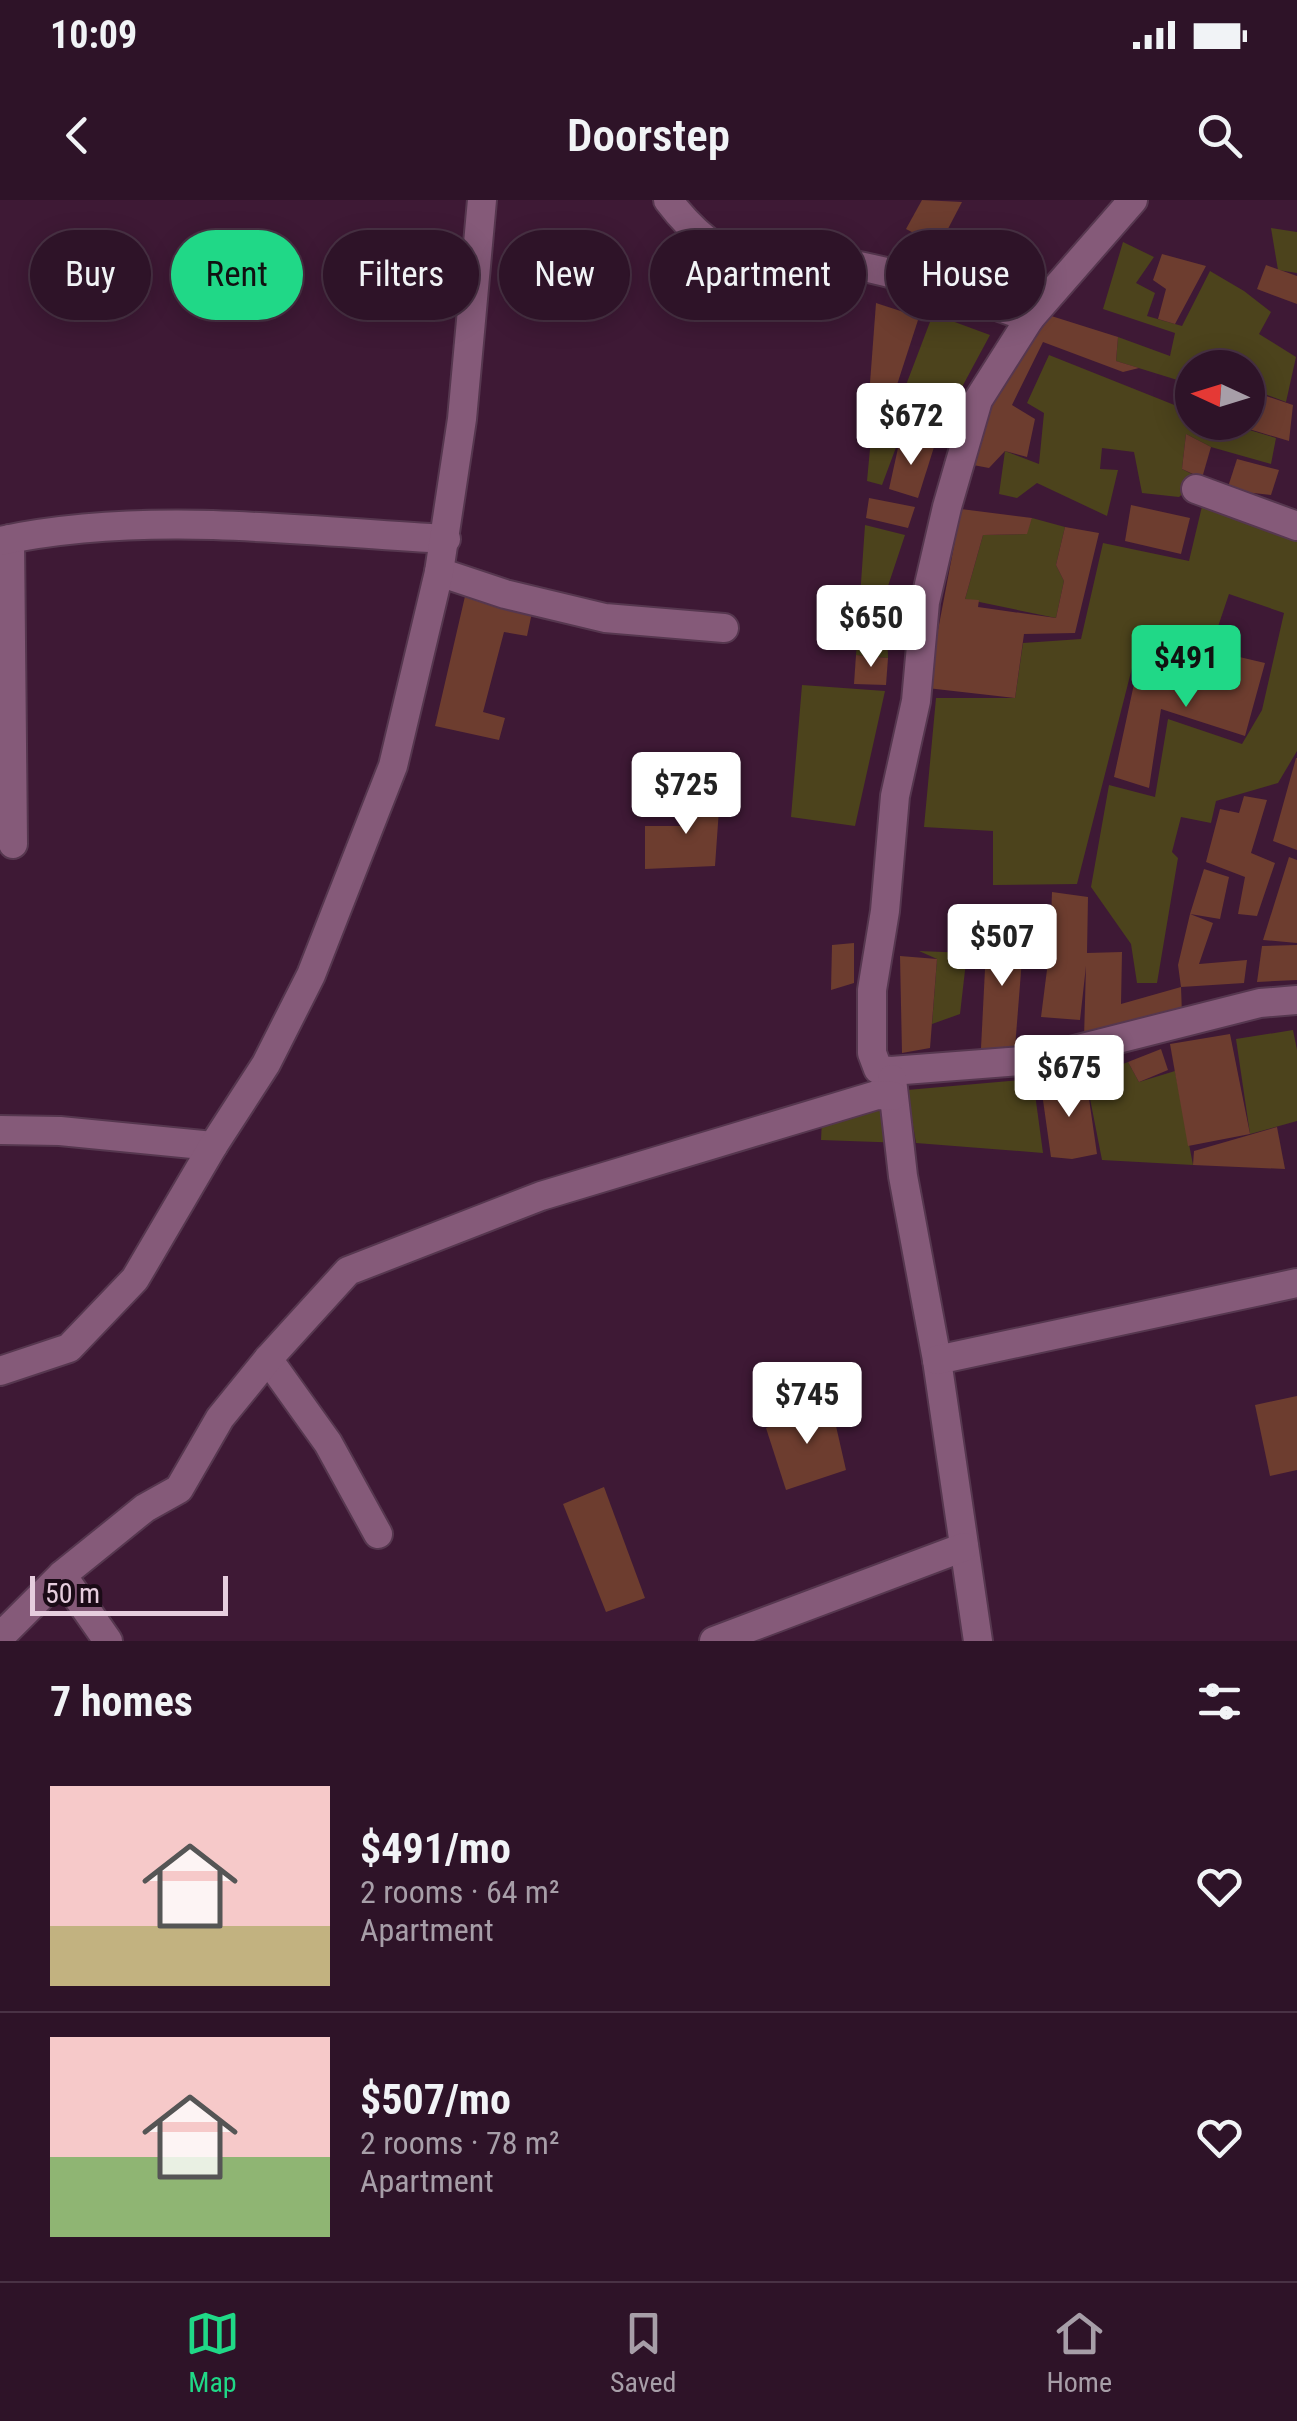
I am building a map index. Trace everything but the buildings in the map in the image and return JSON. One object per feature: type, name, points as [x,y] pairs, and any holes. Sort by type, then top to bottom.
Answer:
[{"type":"street","points":[[0,1371],[68,1348],[136,1279],[266,1064],[356,865],[393,766],[446,539],[462,420],[482,200]]},
{"type":"street","points":[[668,200],[686,224],[720,250],[754,268],[786,270],[838,262],[886,273]]},
{"type":"street","points":[[1045,301],[1133,200]]},
{"type":"street","points":[[978,1641],[892,1083],[878,1069],[872,1053],[872,990],[886,911],[895,796],[916,701],[925,602],[947,507],[978,400],[1029,320]]},
{"type":"street","points":[[1196,489],[1297,526]]},
{"type":"street","points":[[13,844],[5,540],[64,530],[200,525],[446,539]]},
{"type":"street","points":[[439,572],[505,594],[605,618],[724,628]]},
{"type":"street","points":[[0,1637],[62,1575],[146,1508],[180,1488],[220,1418],[348,1271],[541,1196],[877,1096],[892,1083],[1035,1060],[1260,1003],[1297,1000]]},
{"type":"street","points":[[0,1130],[60,1131],[213,1146]]},
{"type":"street","points":[[937,1360],[1297,1283]]},
{"type":"street","points":[[268,1359],[328,1443],[378,1534]]},
{"type":"street","points":[[714,1641],[964,1547]]},
{"type":"street","points":[[62,1575],[108,1641]]},
{"type":"shaded area","points":[[1271,228],[1297,232],[1297,273],[1278,270]]},
{"type":"shaded area","points":[[1123,242],[1154,257],[1136,283],[1155,293],[1147,316],[1182,326],[1210,271],[1271,312],[1259,334],[1296,357],[1286,402],[1265,394],[1265,350],[1175,350],[1175,379],[1116,361],[1118,337],[1170,356],[1175,333],[1103,309]]},
{"type":"shaded area","points":[[931,320],[949,320],[990,335],[934,439],[901,434],[882,485],[867,481],[874,406],[895,414]]},
{"type":"shaded area","points":[[1049,355],[1175,405],[1175,440],[1185,440],[1182,469],[1200,478],[1179,497],[1142,493],[1134,452],[1102,448],[1100,469],[1118,470],[1107,516],[1037,483],[1017,498],[999,494],[1005,451],[1039,464],[1044,413],[1027,403]]},
{"type":"shaded area","points":[[1265,435],[1276,438],[1271,464],[1198,440],[1265,440]]},
{"type":"shaded area","points":[[1203,502],[1297,536],[1297,751],[1278,783],[1216,801],[1211,823],[1181,817],[1172,852],[1178,858],[1157,983],[1137,983],[1131,944],[1091,887],[1109,785],[1155,797],[1168,719],[1242,744],[1262,710],[1284,613],[1229,594],[1201,677],[1133,664],[1077,884],[993,885],[993,831],[924,827],[936,698],[1015,698],[1023,643],[1081,639],[1103,543],[1189,561]]},
{"type":"shaded area","points":[[1032,518],[1065,527],[1056,565],[1064,581],[1056,618],[965,599],[983,535],[1026,534]]},
{"type":"shaded area","points":[[865,525],[905,535],[886,592],[888,658],[856,655]]},
{"type":"shaded area","points":[[802,685],[885,691],[855,826],[791,817]]},
{"type":"shaded area","points":[[919,951],[967,953],[960,1014],[932,1024],[937,959]]},
{"type":"shaded area","points":[[1293,1030],[1297,1050],[1297,1121],[1250,1134],[1236,1039]]},
{"type":"shaded area","points":[[1128,1062],[1139,1082],[1175,1071],[1193,1165],[1102,1160],[1086,1078]]},
{"type":"shaded area","points":[[1033,1079],[1043,1153],[916,1143],[907,1090]]},
{"type":"shaded area","points":[[896,1081],[905,1143],[821,1140],[822,1120]]}]
